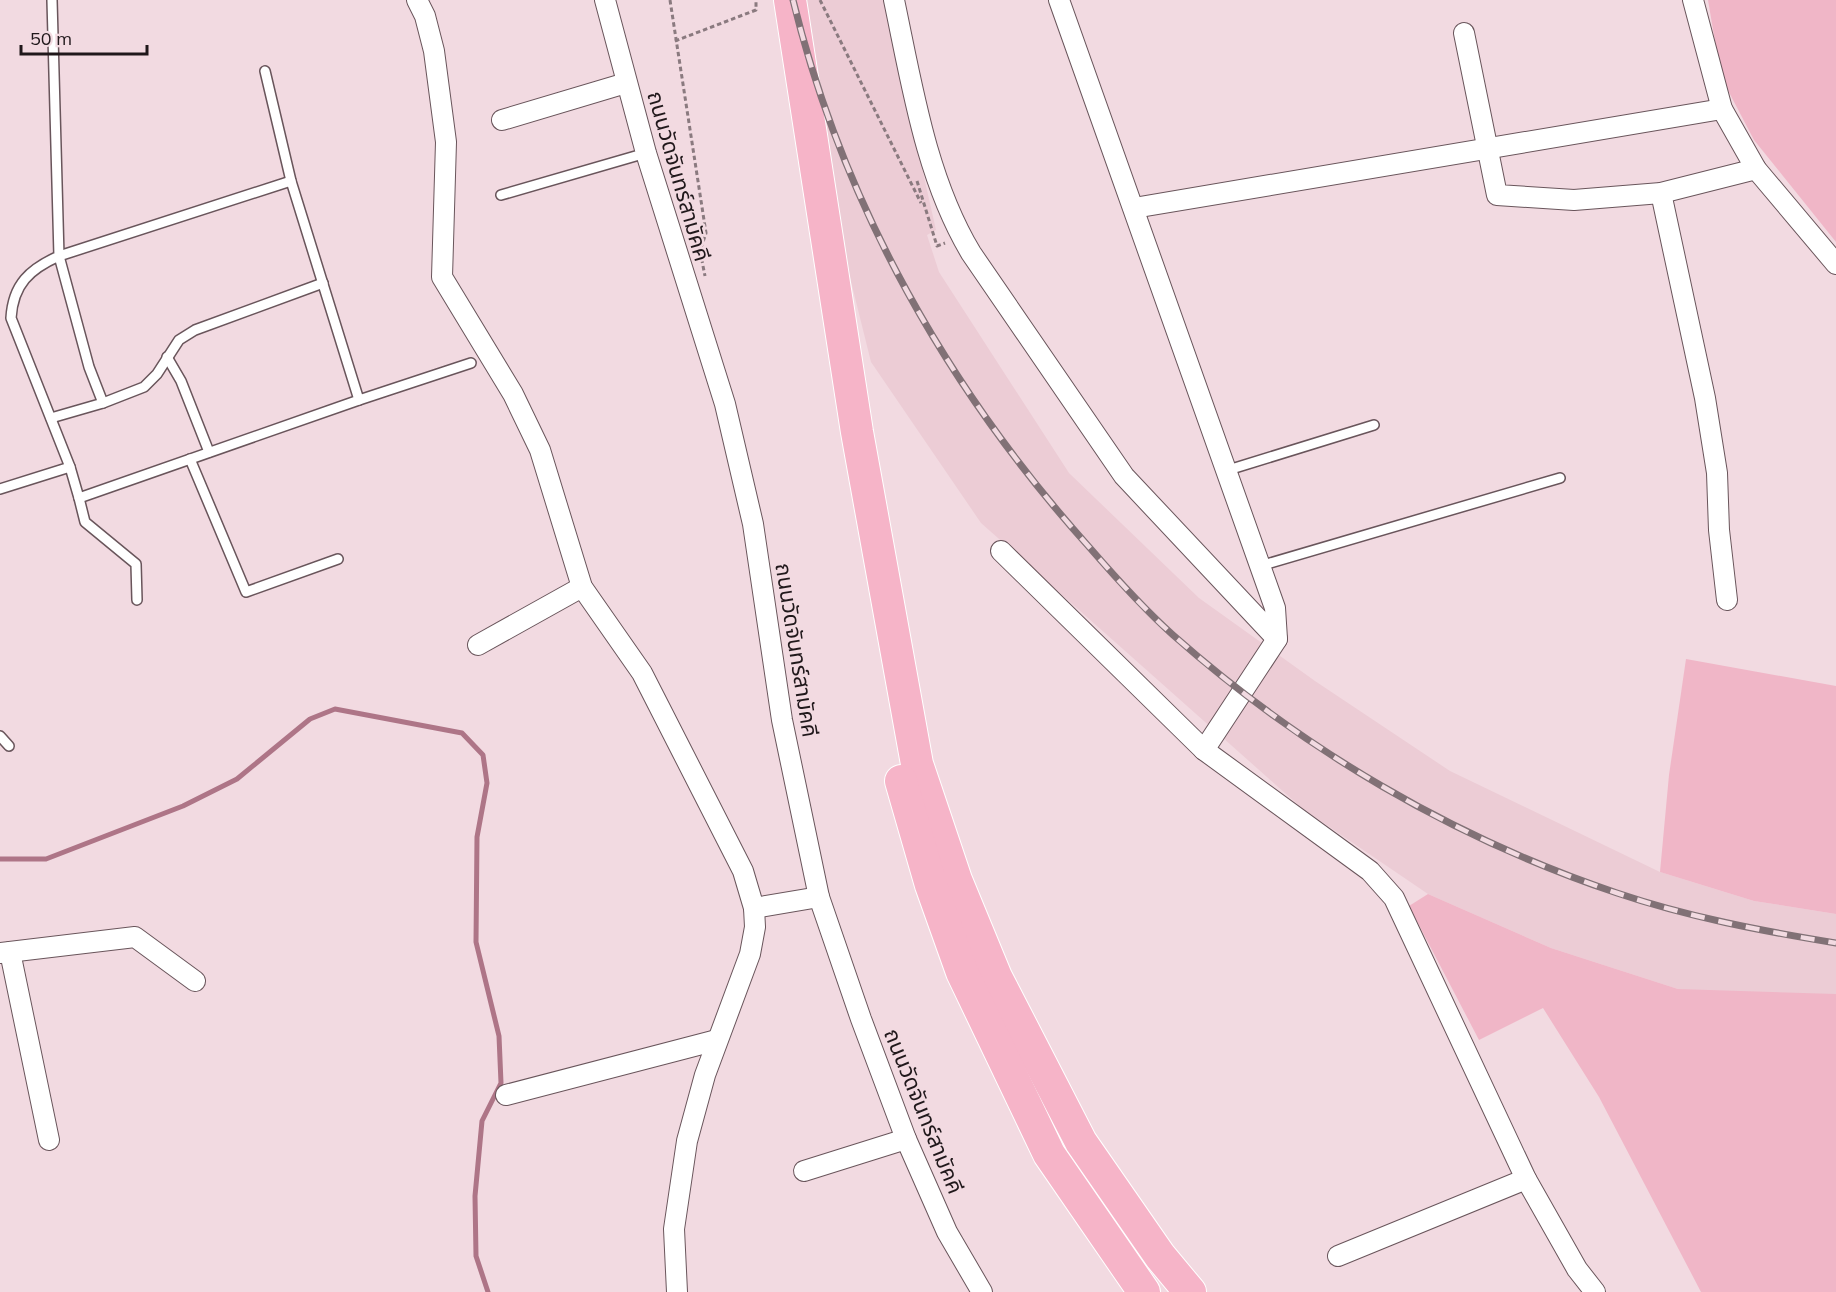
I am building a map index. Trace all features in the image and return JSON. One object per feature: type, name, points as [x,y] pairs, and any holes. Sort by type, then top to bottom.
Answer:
[{"type":"highway","points":[[778,0],[896,764],[931,885],[962,972],[1044,1143],[1114,1252],[1144,1292]]},
{"type":"highway","points":[[790,0],[857,432],[916,764],[956,880],[996,977],[1070,1121],[1081,1142],[1154,1247],[1190,1292]]},
{"type":"street","points":[[417,0],[425,16],[434,51],[446,142],[442,277],[492,357],[540,450],[582,587],[642,673],[743,871],[754,909],[755,927],[750,954],[717,1040],[687,1141],[674,1229],[677,1292]]},
{"type":"street","name":"ถนนวัดจันทร์สามัคคี","points":[[605,0],[646,153],[725,404],[753,524],[782,720],[819,897],[906,1139],[947,1232],[982,1292]]},
{"type":"street","points":[[894,0],[917,106],[951,219],[960,235],[1124,477],[1277,639]]},
{"type":"street","points":[[1059,0],[1275,608],[1277,639],[1204,750]]},
{"type":"street","points":[[1693,0],[1722,109],[1756,169],[1836,264]]},
{"type":"street","points":[[1464,33],[1497,195],[1574,200],[1662,193],[1756,169]]},
{"type":"street","points":[[502,120],[626,83]]},
{"type":"street","points":[[1134,208],[1722,109]]},
{"type":"street","points":[[1662,193],[1705,398],[1717,473],[1719,530],[1727,600]]},
{"type":"street","points":[[1001,551],[1204,750],[1370,871],[1394,898],[1526,1179],[1577,1269],[1595,1292]]},
{"type":"street","points":[[478,645],[582,587]]},
{"type":"street","points":[[754,909],[819,897]]},
{"type":"street","points":[[49,1140],[5,953],[135,937],[195,981]]},
{"type":"street","points":[[506,1095],[717,1040]]},
{"type":"street","points":[[804,1171],[906,1139]]},
{"type":"street","points":[[1338,1256],[1526,1179]]},
{"type":"lane","points":[[52,0],[59,256],[89,367],[103,404]]},
{"type":"lane","points":[[265,70],[291,181],[359,400]]},
{"type":"lane","points":[[501,195],[646,153]]},
{"type":"lane","points":[[137,600],[138,571],[136,564],[85,522],[70,467],[11,318],[12,304],[18,288],[31,270],[59,256],[291,181]]},
{"type":"lane","points":[[51,418],[103,404],[144,387],[157,374],[178,340],[195,330],[323,283]]},
{"type":"lane","points":[[167,357],[181,381],[209,452]]},
{"type":"lane","points":[[79,498],[471,363]]},
{"type":"lane","points":[[1225,471],[1374,425]]},
{"type":"lane","points":[[190,459],[246,592],[338,559]]},
{"type":"lane","points":[[0,489],[70,467]]},
{"type":"lane","points":[[1260,566],[1560,478]]},
{"type":"lane","points":[[0,736],[9,746]]},
{"type":"path","points":[[670,0],[706,233],[700,251],[706,282]]},
{"type":"path","points":[[675,41],[756,10],[756,0]]},
{"type":"path","points":[[820,0],[923,207],[937,246],[960,235]]},
{"type":"shaded area","points":[[796,0],[884,0],[936,230],[927,235],[939,272],[1069,473],[1199,598],[1315,681],[1450,771],[1660,872],[1754,901],[1836,914],[1836,1015],[1678,989],[1551,948],[1428,894],[1303,809],[981,523],[871,362],[829,193]]},
{"type":"shaded area","points":[[1708,0],[1836,0],[1836,242],[1754,140],[1721,77]]},
{"type":"shaded area","points":[[1686,659],[1836,686],[1836,914],[1754,901],[1660,872],[1669,775]]},
{"type":"shaded area","points":[[1428,894],[1551,948],[1678,989],[1836,994],[1836,1292],[1701,1292],[1599,1097],[1543,1008],[1479,1040],[1409,906]]},
{"type":"waterway","points":[[0,859],[46,859],[183,806],[237,779],[310,719],[335,709],[462,733],[483,755],[487,783],[477,837],[476,942],[499,1036],[501,1083],[482,1121],[475,1196],[476,1256],[488,1292]]},
{"type":"railway","points":[[793,0],[814,76],[841,150],[872,222],[907,292],[947,360],[991,425],[1039,488],[1120,582],[1173,635],[1222,677],[1327,752],[1438,817],[1497,846],[1556,871],[1644,902],[1725,923],[1836,943]]}]
